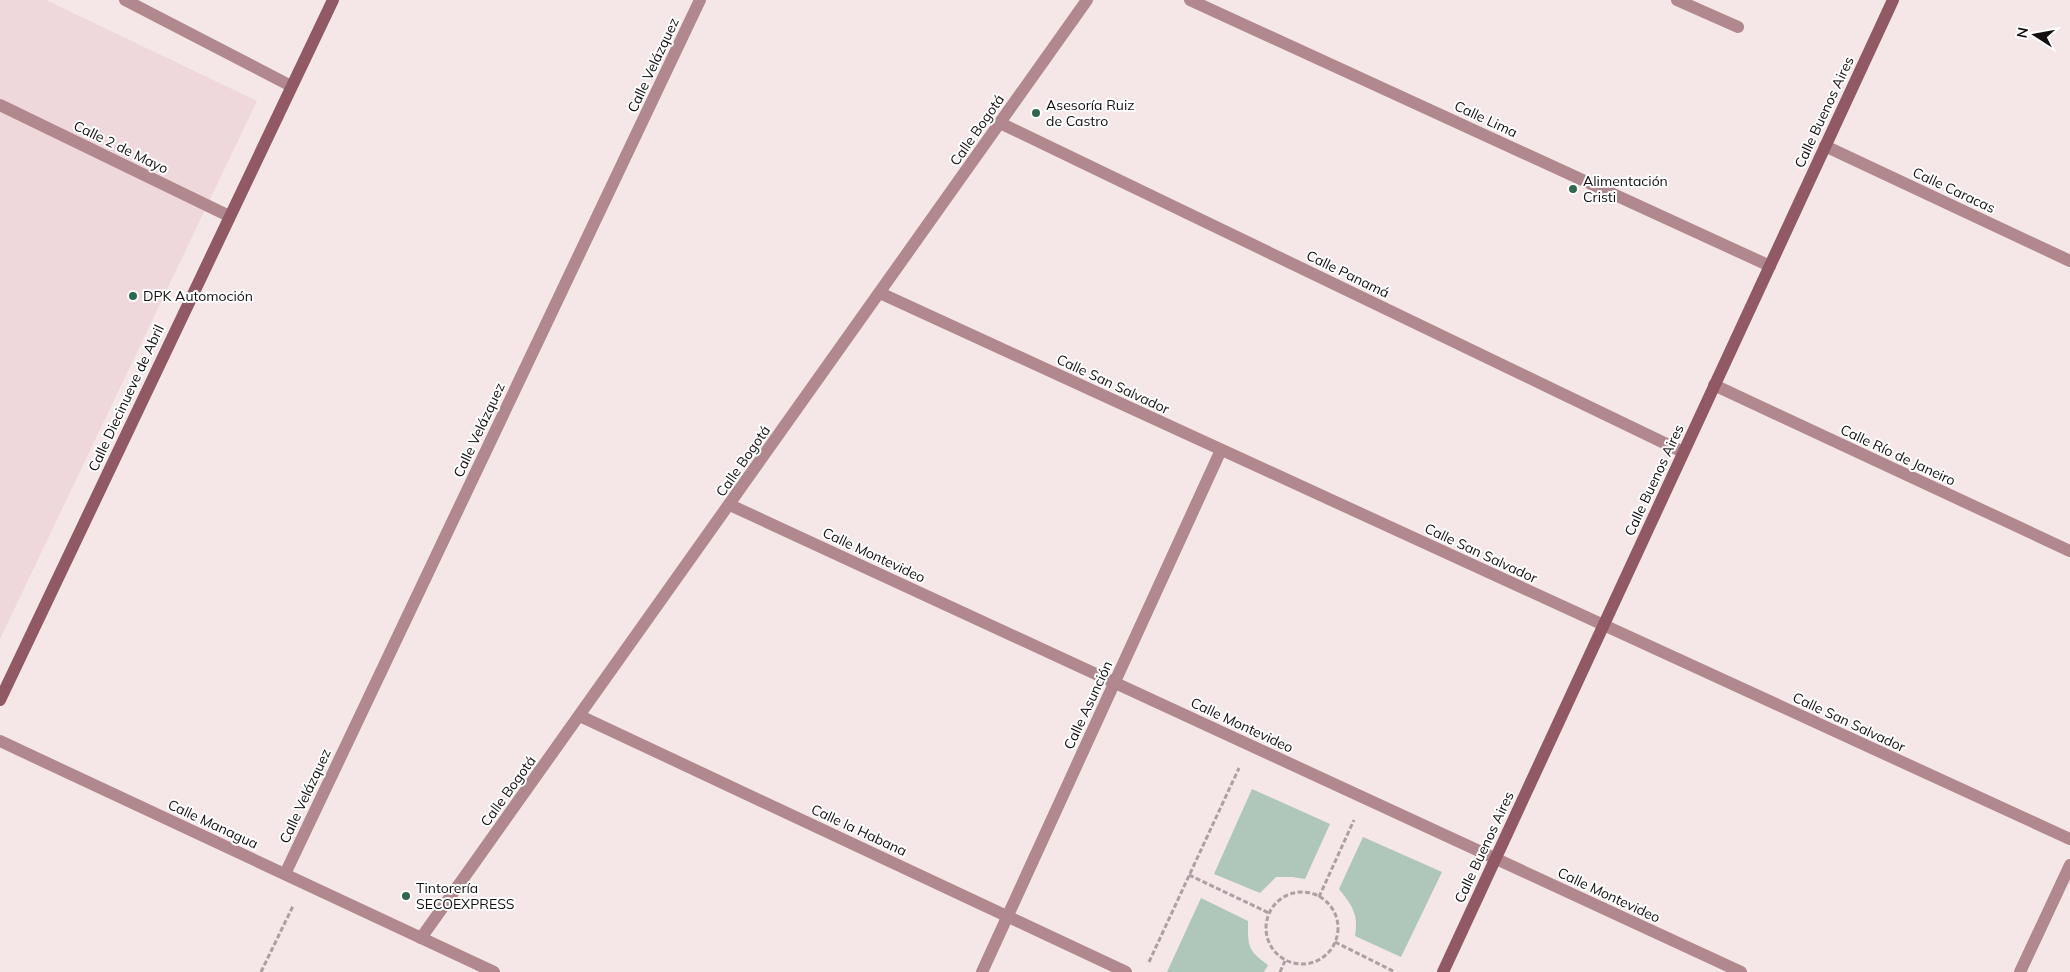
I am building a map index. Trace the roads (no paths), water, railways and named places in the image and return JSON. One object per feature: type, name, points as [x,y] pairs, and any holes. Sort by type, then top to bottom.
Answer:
[{"type":"street","points":[[125,0],[291,86]]},
{"type":"street","name":"Calle Diecinueve de Abril","points":[[0,700],[333,0]]},
{"type":"street","name":"Calle Velázquez","points":[[285,874],[700,0]]},
{"type":"street","name":"Calle Bogotá","points":[[422,938],[1088,0]]},
{"type":"street","name":"Calle Lima","points":[[1190,0],[1770,266]]},
{"type":"street","points":[[1677,0],[1738,27]]},
{"type":"street","name":"Calle Buenos Aires","points":[[1443,972],[1893,0]]},
{"type":"street","name":"Calle 2 de Mayo","points":[[0,105],[229,216]]},
{"type":"street","name":"Calle Panamá","points":[[1000,123],[1683,452]]},
{"type":"street","name":"Calle Caracas","points":[[1825,146],[2070,261]]},
{"type":"street","name":"Calle San Salvador","points":[[880,293],[2070,839]]},
{"type":"street","name":"Calle Río de Janeiro","points":[[1714,386],[2070,551]]},
{"type":"street","name":"Calle Asunción","points":[[982,972],[1222,450]]},
{"type":"street","name":"Calle Montevideo","points":[[730,504],[1741,972]]},
{"type":"street","name":"Calle la Habana","points":[[580,716],[1126,972]]},
{"type":"street","name":"Calle Managua","points":[[0,741],[494,972]]},
{"type":"street","points":[[2020,972],[2070,865]]},
{"type":"place","name":"Asesoría Ruiz de Castro","points":[[1036,113]]},
{"type":"place","name":"Alimentación Cristi","points":[[1573,189]]},
{"type":"place","name":"DPK Automoción","points":[[133,296]]},
{"type":"place","name":"Tintorería SECOEXPRESS","points":[[406,896]]}]
